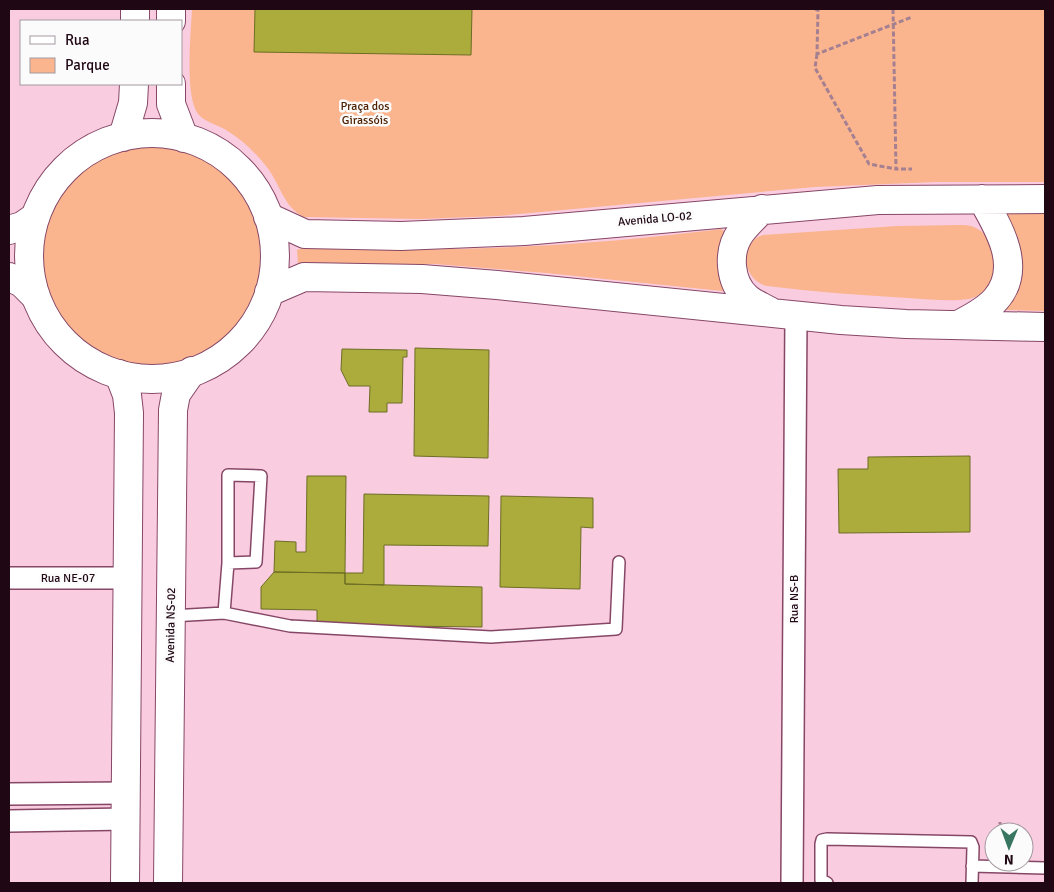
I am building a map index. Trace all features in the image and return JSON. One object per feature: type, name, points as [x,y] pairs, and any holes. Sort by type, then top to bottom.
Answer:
[{"type":"main road","points":[[123,137],[133,103],[134,85]]},
{"type":"main road","points":[[171,85],[171,104],[184,138]]},
{"type":"main road","points":[[158,134],[184,138],[212,149],[235,166],[255,189],[268,217],[275,254],[269,292],[256,320],[241,340],[219,358],[192,371],[162,378],[119,374],[92,362],[68,345],[47,320],[36,296],[29,259],[30,235],[35,217],[49,188],[69,165],[90,150],[123,137],[158,134]]},
{"type":"main road","points":[[958,325],[980,312],[997,298],[1008,275],[1008,258],[1004,242],[982,199]]},
{"type":"main road","name":"Avenida LO-02","points":[[268,217],[305,234],[401,236],[524,231],[878,200],[1045,199]]},
{"type":"main road","points":[[762,209],[736,240],[732,257],[733,272],[740,291],[748,299],[785,315]]},
{"type":"main road","points":[[9,230],[22,226],[35,217]]},
{"type":"main road","points":[[269,292],[304,277],[422,279],[785,315],[906,324],[1045,327]]},
{"type":"main road","points":[[9,278],[22,283],[36,296]]},
{"type":"main road","name":"Avenida NS-02","points":[[168,883],[173,404],[181,386],[192,371]]},
{"type":"main road","points":[[119,374],[129,407],[125,883]]},
{"type":"street","name":"Rua NS-B","points":[[785,315],[792,883]]},
{"type":"street","name":"Rua NE-07","points":[[9,578],[128,578]]},
{"type":"street","points":[[9,794],[126,806]]},
{"type":"street","points":[[9,821],[126,806]]},
{"type":"lane","points":[[224,613],[228,563],[228,476],[260,476],[256,562],[228,563]]},
{"type":"lane","points":[[171,616],[224,613],[290,626],[491,637],[616,629],[619,562]]},
{"type":"lane","points":[[826,883],[821,880],[821,844],[822,840],[827,839],[971,842],[973,847],[972,883]]},
{"type":"lane","points":[[972,866],[1045,868]]},
{"type":"path","points":[[815,9],[818,10],[815,68],[869,164],[896,170],[912,170]]},
{"type":"path","points":[[892,9],[896,170]]},
{"type":"path","points":[[817,54],[912,17]]},
{"type":"green space","name":"Praça dos Girassóis","points":[[192,9],[1045,9],[1045,182],[936,182],[815,187],[498,216],[420,219],[304,217],[297,213],[286,201],[271,173],[252,151],[223,128],[208,122],[199,115],[194,107],[190,80]]},
{"type":"green space","points":[[142,145],[164,145],[195,153],[214,163],[231,177],[245,194],[255,213],[263,244],[263,266],[255,297],[245,316],[231,333],[214,347],[195,357],[164,365],[142,365],[111,357],[101,352],[83,340],[68,325],[51,297],[43,266],[43,244],[51,213],[56,203],[68,185],[83,170],[111,153]]},
{"type":"green space","points":[[1045,213],[1045,311],[1006,310],[1022,267],[1019,240],[1006,214]]},
{"type":"green space","points":[[897,226],[972,226],[983,233],[990,242],[994,253],[995,265],[993,276],[988,286],[980,294],[969,299],[931,300],[767,286],[759,283],[752,277],[746,262],[746,253],[749,246],[754,239],[763,235]]},
{"type":"green space","points":[[721,229],[724,231],[720,261],[726,291],[435,264],[298,264],[297,250],[302,248],[407,250],[512,247],[617,240]]},
{"type":"building","points":[[255,9],[472,9],[471,55],[254,52]]},
{"type":"building","points":[[415,348],[489,350],[488,458],[414,456]]},
{"type":"building","points":[[342,349],[407,350],[407,357],[403,357],[402,403],[387,403],[387,412],[369,412],[370,386],[349,386],[341,370]]},
{"type":"building","points":[[970,456],[970,532],[839,533],[838,469],[868,469],[868,457]]},
{"type":"building","points":[[307,476],[346,476],[345,573],[274,572],[275,541],[296,542],[296,552],[306,552]]},
{"type":"building","points":[[364,494],[489,496],[488,546],[384,545],[384,585],[345,584],[345,573],[363,573]]},
{"type":"building","points":[[501,496],[593,498],[593,528],[581,527],[580,589],[500,587]]},
{"type":"building","points":[[274,572],[345,573],[345,584],[482,587],[482,627],[317,625],[317,610],[261,609],[261,587]]}]
